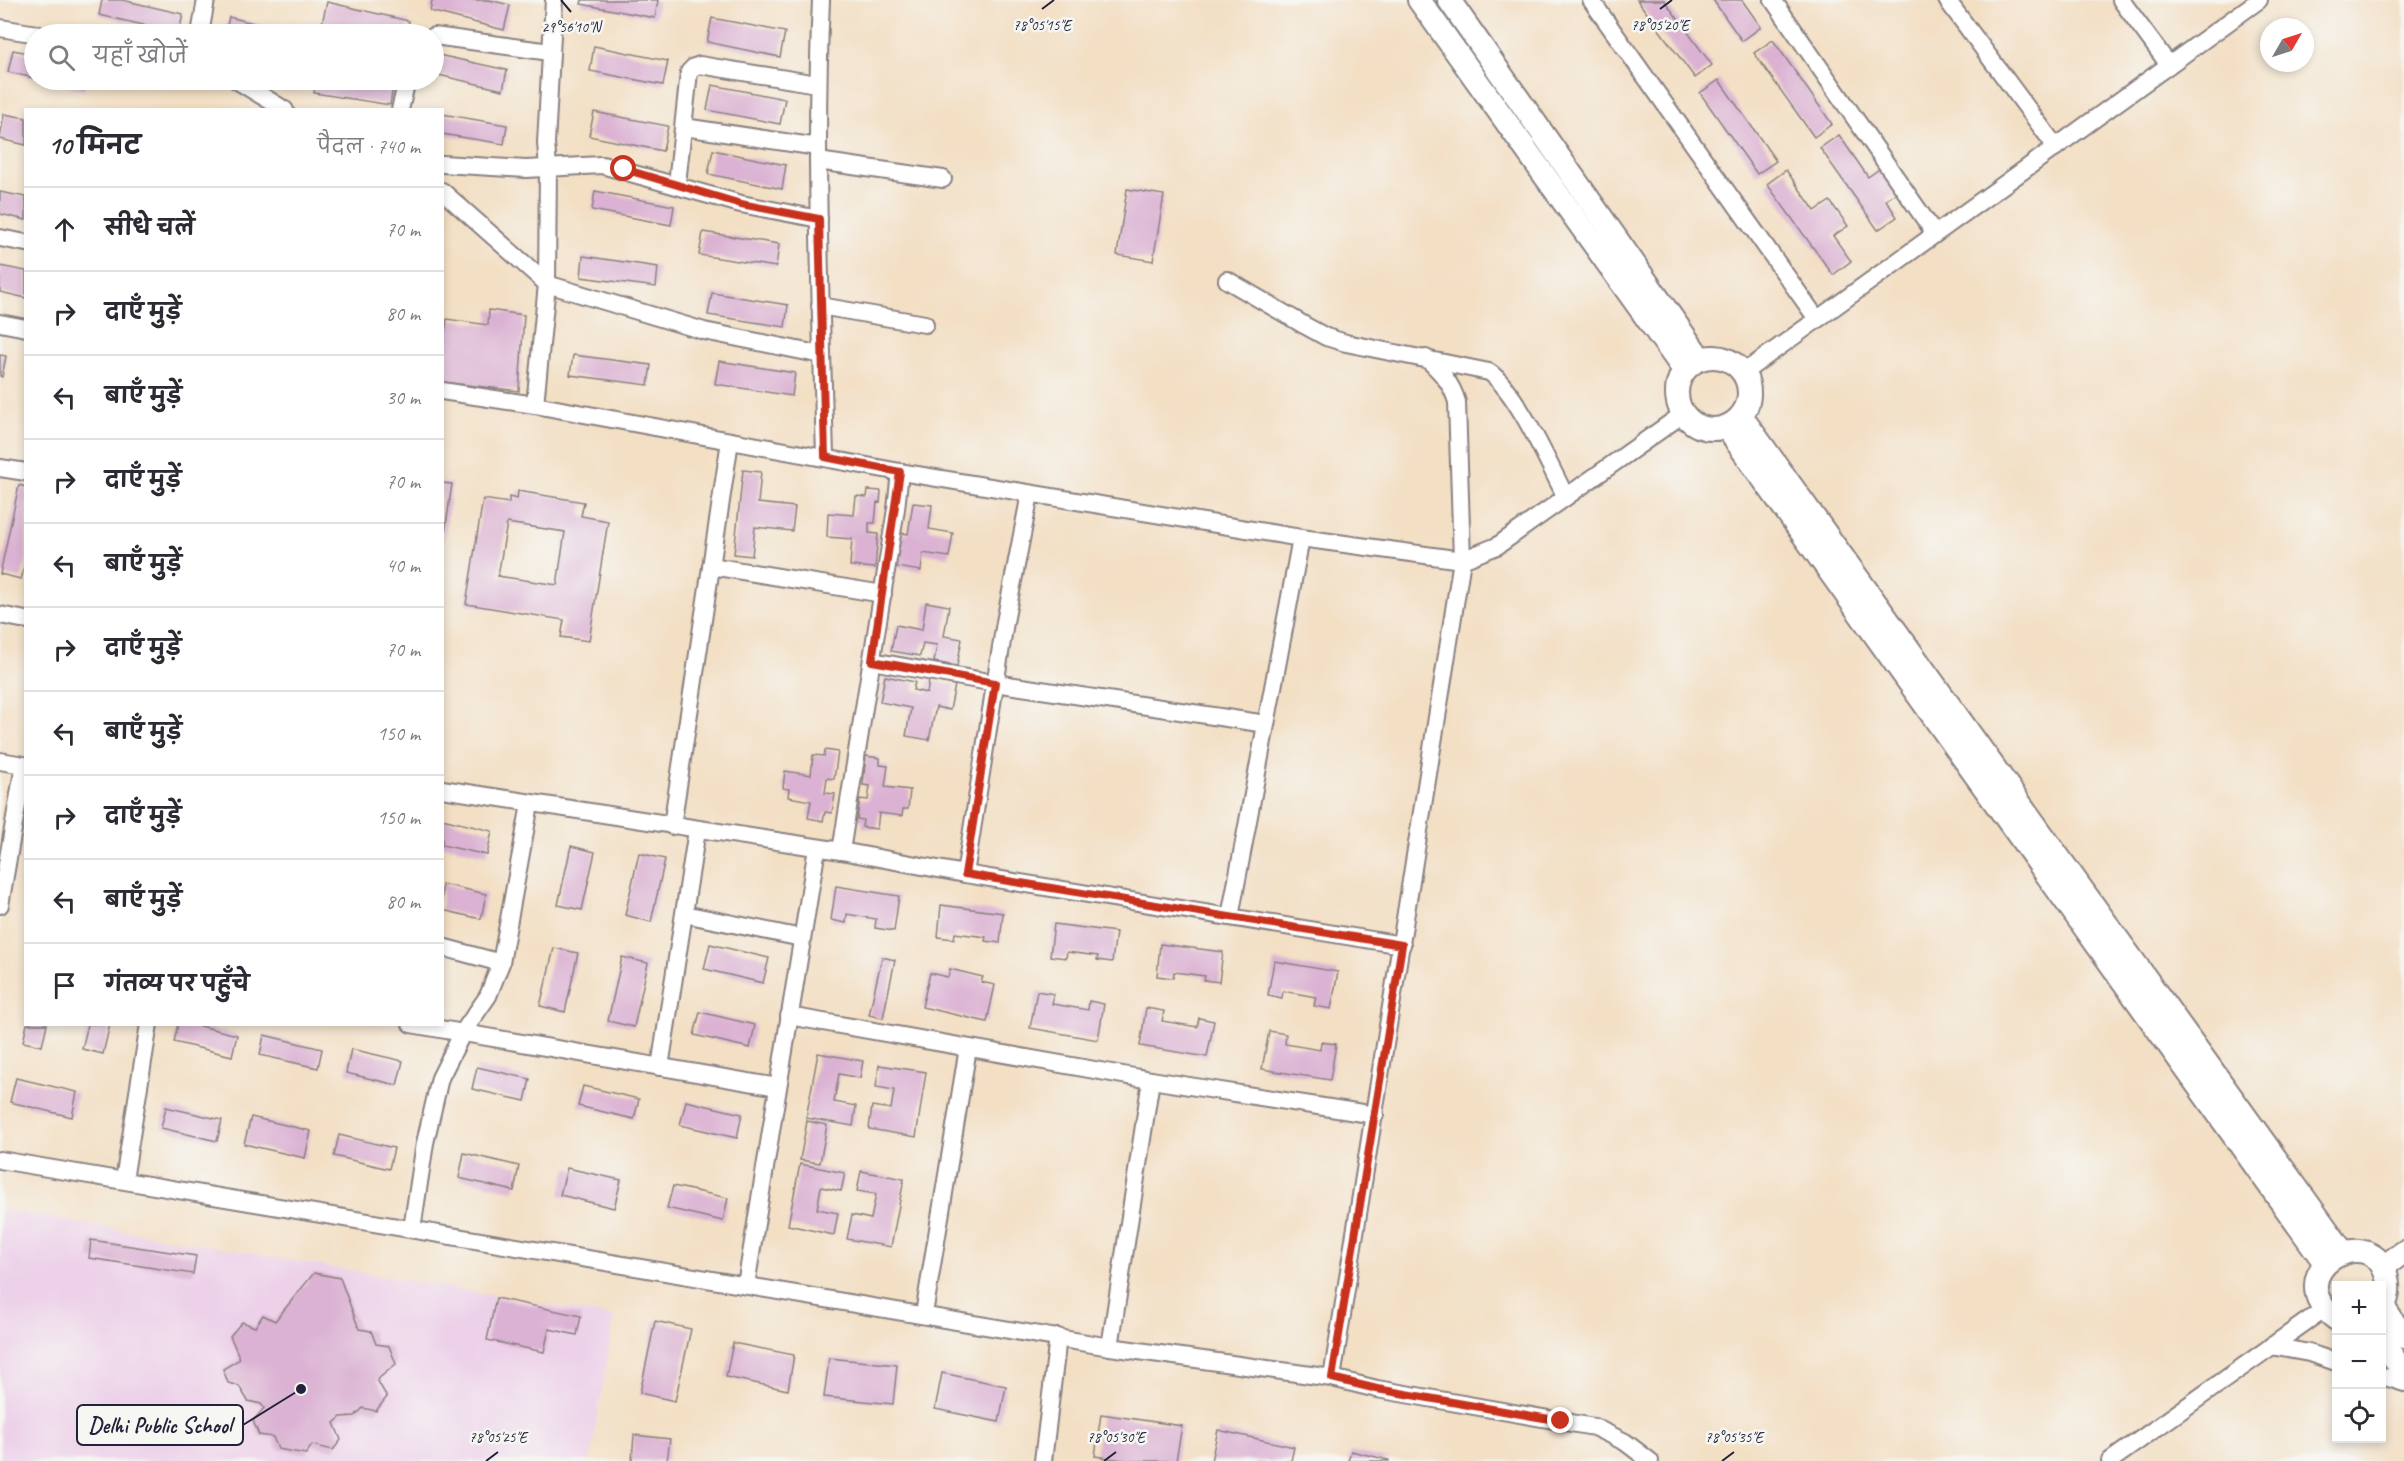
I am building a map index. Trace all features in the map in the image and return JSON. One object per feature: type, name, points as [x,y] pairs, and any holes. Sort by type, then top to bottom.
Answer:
[{"type":"main road","points":[[1419,0],[1692,364]]},
{"type":"main road","points":[[1449,0],[1692,364]]},
{"type":"main road","points":[[1719,357],[1737,365],[1743,373],[1749,387],[1748,402],[1733,421],[1707,429],[1690,421],[1683,414],[1677,400],[1677,384],[1692,364],[1719,357]]},
{"type":"main road","points":[[1733,421],[2334,1257]]},
{"type":"main road","points":[[2383,1267],[2404,1252]]},
{"type":"main road","points":[[2330,1314],[2317,1295],[2317,1279],[2334,1257],[2366,1254],[2383,1267],[2389,1283],[2386,1299]]},
{"type":"main road","points":[[2386,1313],[2404,1336]]},
{"type":"main road","points":[[2386,1347],[2404,1372]]},
{"type":"street","points":[[202,24],[206,0]]},
{"type":"street","points":[[535,405],[547,284],[548,168],[546,143],[554,0]]},
{"type":"street","points":[[821,0],[817,84],[825,457]]},
{"type":"street","points":[[1591,0],[1817,319]]},
{"type":"street","points":[[1773,0],[1935,234]]},
{"type":"street","points":[[1947,0],[2056,147]]},
{"type":"street","points":[[2121,0],[2169,65]]},
{"type":"street","points":[[1743,373],[2259,0]]},
{"type":"street","points":[[0,28],[24,32]]},
{"type":"street","points":[[444,37],[550,52]]},
{"type":"street","points":[[677,184],[689,72],[694,67],[700,64],[817,84]]},
{"type":"street","points":[[252,90],[282,108]]},
{"type":"street","points":[[400,108],[405,90]]},
{"type":"street","points":[[684,127],[943,179]]},
{"type":"street","points":[[444,164],[548,168],[602,165],[677,184],[741,204],[819,219]]},
{"type":"street","points":[[444,193],[547,284],[704,331],[822,355]]},
{"type":"street","points":[[0,238],[24,243]]},
{"type":"street","points":[[1227,280],[1326,337],[1346,343],[1480,369],[1500,379],[1512,395],[1566,497]]},
{"type":"street","points":[[820,306],[925,324]]},
{"type":"street","points":[[0,323],[24,328]]},
{"type":"street","points":[[1332,1378],[1462,560],[1457,402],[1447,378],[1426,358]]},
{"type":"street","points":[[444,391],[535,405],[1030,494],[1301,538],[1462,560],[1497,546],[1683,414]]},
{"type":"street","points":[[672,826],[729,441]]},
{"type":"street","points":[[0,468],[24,472]]},
{"type":"street","points":[[841,851],[883,594],[900,472]]},
{"type":"street","points":[[965,874],[995,683],[1030,494]]},
{"type":"street","points":[[1230,917],[1301,538]]},
{"type":"street","points":[[711,566],[883,594]]},
{"type":"street","points":[[0,615],[24,620]]},
{"type":"street","points":[[872,661],[995,683],[1266,724]]},
{"type":"street","points":[[0,761],[24,760]]},
{"type":"street","points":[[0,905],[24,766]]},
{"type":"street","points":[[444,789],[841,851],[965,874],[1402,945]]},
{"type":"street","points":[[412,1229],[425,1143],[440,1078],[463,1032],[488,996],[501,963],[530,804]]},
{"type":"street","points":[[660,1067],[697,830]]},
{"type":"street","points":[[746,1285],[816,848]]},
{"type":"street","points":[[684,914],[802,938]]},
{"type":"street","points":[[444,948],[501,963]]},
{"type":"street","points":[[789,1017],[1151,1080],[1375,1115]]},
{"type":"street","points":[[124,1180],[149,1026]]},
{"type":"street","points":[[424,1026],[778,1087]]},
{"type":"street","points":[[924,1314],[968,1048]]},
{"type":"street","points":[[1110,1347],[1151,1080]]},
{"type":"street","points":[[0,1160],[1110,1347],[1332,1378],[1377,1389],[1594,1427],[1625,1442],[1650,1461]]},
{"type":"street","points":[[2110,1461],[2271,1346],[2330,1314]]},
{"type":"street","points":[[1043,1461],[1058,1337]]},
{"type":"street","points":[[2271,1346],[2309,1353],[2332,1360]]},
{"type":"street","points":[[2386,1377],[2404,1383]]},
{"type":"shaded area","points":[[0,1209],[614,1317],[590,1461],[0,1461]]},
{"type":"building","points":[[102,0],[122,0],[183,14],[181,24],[139,24],[99,15]]},
{"type":"building","points":[[432,0],[489,0],[510,5],[504,30],[430,11]]},
{"type":"building","points":[[582,0],[658,0],[655,18],[581,4]]},
{"type":"building","points":[[1637,0],[1664,0],[1712,65],[1695,78]]},
{"type":"building","points":[[1713,0],[1742,0],[1761,27],[1742,41]]},
{"type":"building","points":[[327,2],[409,21],[408,24],[322,23]]},
{"type":"building","points":[[229,17],[257,24],[227,24]]},
{"type":"building","points":[[712,18],[785,32],[780,57],[707,42]]},
{"type":"building","points":[[1773,40],[1832,124],[1814,137],[1754,53]]},
{"type":"building","points":[[594,46],[668,61],[663,85],[590,71]]},
{"type":"building","points":[[13,50],[24,52],[24,76],[8,72]]},
{"type":"building","points":[[444,56],[507,70],[503,90],[444,76]]},
{"type":"building","points":[[1719,80],[1776,161],[1757,174],[1700,93]]},
{"type":"building","points":[[712,85],[785,99],[780,124],[707,110]]},
{"type":"building","points":[[314,90],[392,90],[390,105],[314,93]]},
{"type":"building","points":[[594,112],[668,126],[663,151],[589,136]]},
{"type":"building","points":[[4,114],[24,118],[24,145],[0,139]]},
{"type":"building","points":[[444,114],[507,125],[504,144],[444,134]]},
{"type":"building","points":[[1839,135],[1868,177],[1882,167],[1899,191],[1886,200],[1897,217],[1878,230],[1820,148]]},
{"type":"building","points":[[713,150],[786,165],[782,189],[708,174]]},
{"type":"building","points":[[1786,170],[1815,211],[1830,201],[1848,226],[1833,236],[1851,261],[1833,275],[1767,184]]},
{"type":"building","points":[[1127,189],[1164,195],[1153,261],[1117,255]]},
{"type":"building","points":[[595,191],[674,206],[671,225],[592,210]]},
{"type":"building","points":[[0,192],[24,197],[24,220],[0,214]]},
{"type":"building","points":[[703,232],[779,244],[776,267],[699,255]]},
{"type":"building","points":[[583,256],[658,267],[656,287],[581,277]]},
{"type":"building","points":[[0,266],[24,271],[24,298],[0,292]]},
{"type":"building","points":[[712,293],[788,305],[785,327],[708,315]]},
{"type":"building","points":[[489,310],[524,315],[519,391],[444,382],[444,339],[447,319],[488,325]]},
{"type":"building","points":[[0,355],[6,356],[2,377],[0,376]]},
{"type":"building","points":[[573,355],[651,365],[648,385],[570,375]]},
{"type":"building","points":[[719,361],[795,373],[792,396],[715,384]]},
{"type":"building","points":[[743,470],[761,472],[758,503],[795,507],[792,531],[755,527],[752,556],[734,554]]},
{"type":"building","points":[[444,483],[452,484],[444,539]]},
{"type":"building","points":[[19,485],[24,486],[24,568],[21,579],[0,574]]},
{"type":"building","points":[[868,490],[881,491],[880,503],[877,502],[875,523],[869,523],[869,533],[878,534],[875,568],[850,566],[852,539],[827,537],[828,513],[854,515],[856,496],[867,497]]},
{"type":"building","points":[[518,491],[584,502],[581,516],[608,521],[589,641],[561,637],[564,620],[466,604],[483,499],[509,503],[509,497],[517,499]],"holes":[[[507,523],[565,532],[557,585],[498,576]]]},
{"type":"building","points":[[913,503],[932,505],[929,529],[953,533],[949,557],[923,553],[921,571],[896,567],[901,533],[908,534]]},
{"type":"building","points":[[926,602],[949,606],[944,636],[962,639],[957,666],[934,662],[937,645],[923,643],[920,656],[891,651],[896,625],[922,630]]},
{"type":"building","points":[[885,676],[915,682],[913,690],[927,693],[929,680],[955,685],[950,710],[936,707],[929,740],[906,736],[911,708],[880,702]]},
{"type":"building","points":[[825,750],[838,752],[834,779],[827,778],[825,793],[835,794],[832,813],[825,812],[823,821],[808,818],[811,801],[788,797],[789,789],[783,788],[785,771],[811,775],[813,755],[824,756]]},
{"type":"building","points":[[866,756],[880,758],[880,765],[888,766],[885,787],[910,790],[908,809],[903,809],[902,816],[879,813],[877,829],[862,827],[863,820],[857,819],[860,799],[868,800],[870,786],[863,785]]},
{"type":"building","points":[[444,819],[492,831],[487,855],[444,845]]},
{"type":"building","points":[[571,846],[595,852],[582,910],[558,905]]},
{"type":"building","points":[[639,853],[665,859],[651,922],[625,915]]},
{"type":"building","points":[[444,884],[486,894],[481,919],[444,910]]},
{"type":"building","points":[[836,886],[899,896],[894,931],[875,928],[876,919],[847,914],[846,923],[831,920]]},
{"type":"building","points":[[941,905],[1003,913],[1000,943],[985,941],[986,937],[955,933],[954,939],[938,937]]},
{"type":"building","points":[[1054,924],[1116,932],[1112,962],[1097,960],[1098,956],[1067,952],[1066,958],[1050,956]]},
{"type":"building","points":[[710,944],[769,958],[763,983],[704,969]]},
{"type":"building","points":[[1160,944],[1223,952],[1219,982],[1204,980],[1205,976],[1174,972],[1173,978],[1157,976]]},
{"type":"building","points":[[554,948],[578,953],[565,1012],[540,1006]]},
{"type":"building","points":[[622,957],[648,963],[634,1027],[608,1021]]},
{"type":"building","points":[[882,957],[895,960],[883,1018],[869,1015]]},
{"type":"building","points":[[1274,961],[1338,972],[1331,1009],[1314,1006],[1316,997],[1283,991],[1282,998],[1268,995]]},
{"type":"building","points":[[950,969],[983,977],[981,982],[995,985],[987,1022],[922,1007],[930,973],[948,977]]},
{"type":"building","points":[[1037,991],[1054,994],[1052,1004],[1088,1010],[1089,1001],[1104,1004],[1098,1040],[1030,1028]]},
{"type":"building","points":[[1146,1008],[1164,1011],[1162,1021],[1197,1027],[1199,1018],[1214,1021],[1207,1057],[1140,1046]]},
{"type":"building","points":[[700,1012],[755,1025],[750,1048],[694,1035]]},
{"type":"building","points":[[27,1026],[47,1026],[42,1046],[23,1042]]},
{"type":"building","points":[[88,1026],[110,1026],[103,1054],[82,1049]]},
{"type":"building","points":[[178,1026],[200,1026],[237,1035],[232,1056],[174,1042]]},
{"type":"building","points":[[1269,1031],[1286,1034],[1285,1044],[1320,1050],[1321,1042],[1336,1044],[1330,1080],[1262,1069]]},
{"type":"building","points":[[264,1035],[322,1049],[318,1068],[260,1055]]},
{"type":"building","points":[[351,1049],[403,1061],[397,1085],[346,1073]]},
{"type":"building","points":[[818,1053],[863,1061],[860,1078],[839,1074],[834,1102],[856,1106],[853,1126],[806,1118]]},
{"type":"building","points":[[879,1065],[926,1072],[916,1137],[869,1129],[872,1106],[891,1109],[894,1090],[876,1087]]},
{"type":"building","points":[[477,1067],[530,1079],[525,1101],[472,1089]]},
{"type":"building","points":[[16,1078],[77,1092],[72,1117],[10,1102]]},
{"type":"building","points":[[583,1086],[639,1099],[634,1119],[578,1106]]},
{"type":"building","points":[[686,1101],[742,1114],[737,1138],[680,1125]]},
{"type":"building","points":[[166,1107],[222,1120],[217,1141],[161,1128]]},
{"type":"building","points":[[251,1117],[311,1131],[305,1158],[244,1144]]},
{"type":"building","points":[[807,1121],[827,1125],[820,1163],[800,1160]]},
{"type":"building","points":[[339,1135],[394,1148],[389,1169],[334,1156]]},
{"type":"building","points":[[464,1153],[519,1166],[514,1191],[459,1178]]},
{"type":"building","points":[[800,1164],[845,1173],[841,1191],[821,1187],[817,1209],[838,1213],[834,1235],[788,1225]]},
{"type":"building","points":[[567,1168],[621,1180],[614,1208],[560,1195]]},
{"type":"building","points":[[861,1171],[904,1179],[891,1247],[847,1239],[852,1215],[871,1219],[876,1194],[857,1191]]},
{"type":"building","points":[[673,1186],[728,1198],[723,1221],[667,1208]]},
{"type":"building","points":[[91,1240],[196,1256],[193,1274],[89,1258]]},
{"type":"building","points":[[314,1273],[340,1278],[359,1329],[371,1331],[376,1344],[389,1346],[396,1364],[377,1380],[387,1397],[376,1411],[363,1408],[355,1416],[341,1417],[334,1423],[341,1440],[333,1450],[312,1445],[306,1454],[278,1449],[273,1437],[259,1435],[253,1421],[264,1408],[261,1404],[248,1401],[239,1386],[228,1383],[223,1369],[240,1359],[230,1336],[242,1322],[255,1327],[263,1315],[275,1321]]},
{"type":"building","points":[[496,1298],[581,1316],[577,1335],[549,1329],[544,1352],[487,1340]]},
{"type":"building","points":[[655,1321],[691,1329],[675,1401],[640,1393]]},
{"type":"building","points":[[733,1343],[794,1355],[788,1390],[726,1377]]},
{"type":"building","points":[[829,1358],[897,1365],[893,1404],[824,1397]]},
{"type":"building","points":[[942,1373],[1006,1386],[999,1422],[935,1409]]},
{"type":"building","points":[[1101,1414],[1182,1426],[1176,1461],[1130,1461],[1095,1456]]},
{"type":"building","points":[[1218,1430],[1294,1447],[1291,1461],[1211,1461]]},
{"type":"building","points":[[634,1435],[670,1439],[667,1461],[632,1461]]},
{"type":"building","points":[[1351,1451],[1389,1460],[1389,1461],[1348,1461]]},
{"type":"place","name":"Delhi Public School","points":[[301,1389]]},
{"type":"route","points":[[624,169],[741,204],[819,219],[825,457],[900,472],[872,661],[995,683],[965,874],[1402,945],[1332,1378],[1377,1389],[1561,1421]]}]
